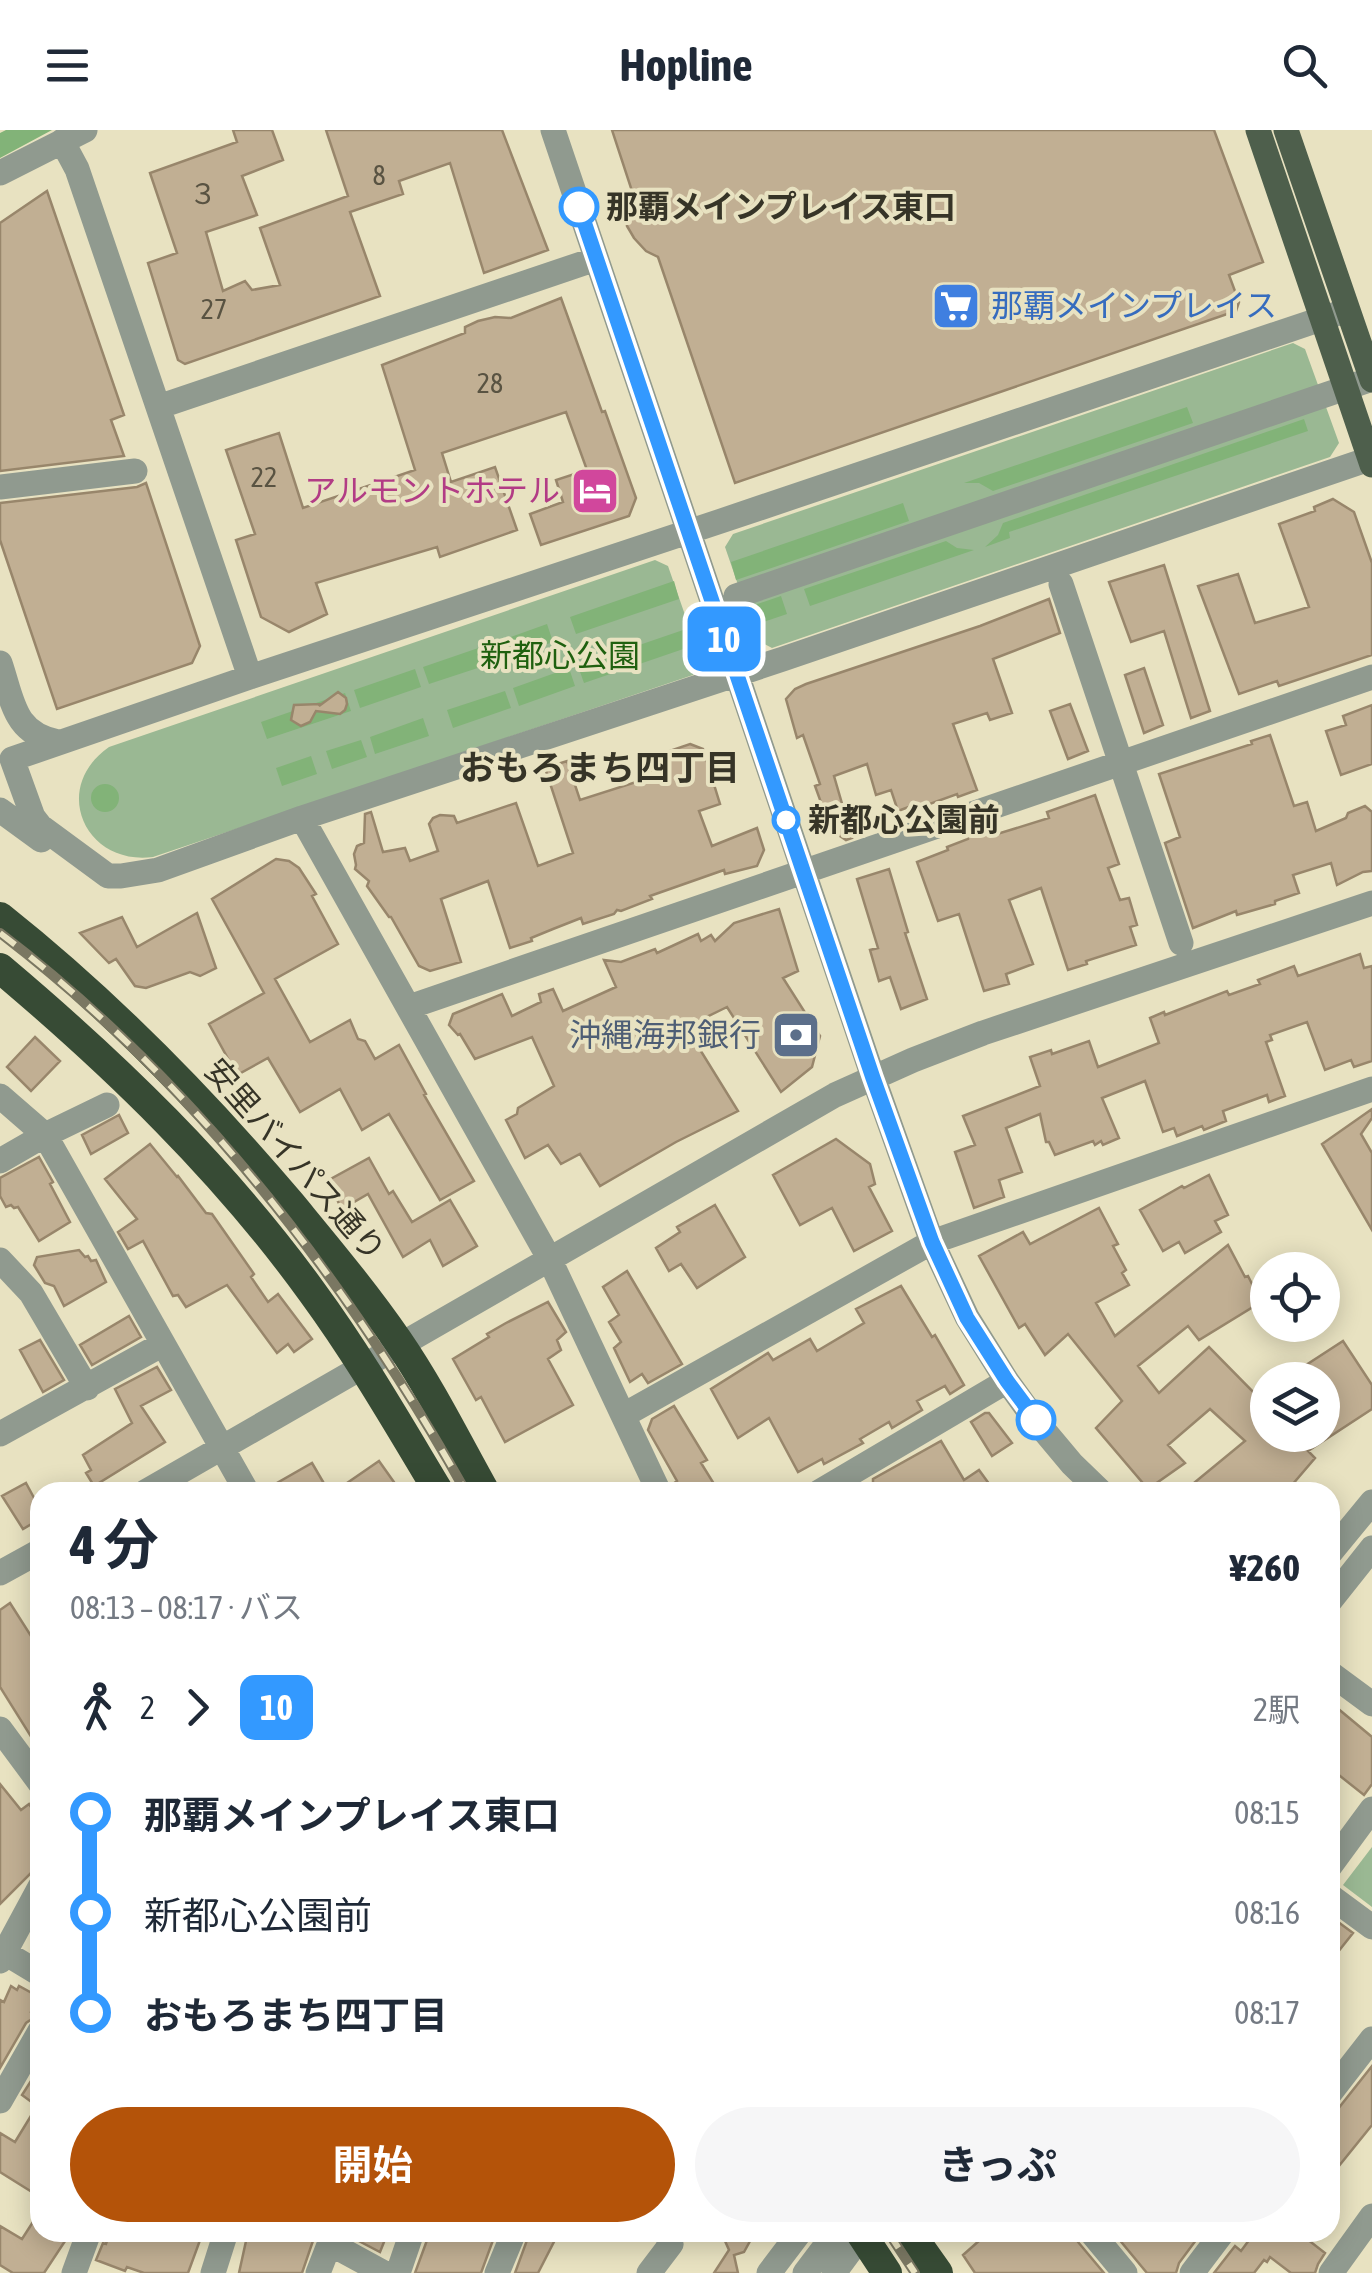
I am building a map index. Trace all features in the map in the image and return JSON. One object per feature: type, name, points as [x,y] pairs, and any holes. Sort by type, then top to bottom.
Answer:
[{"type":"highway","name":"安里バイパス通り","points":[[0,917],[148,1048],[235,1138],[340,1262],[401,1345],[479,1482]]},
{"type":"highway","points":[[0,968],[133,1086],[259,1223],[364,1365],[432,1482]]},
{"type":"highway","points":[[862,2242],[887,2273]]},
{"type":"highway","points":[[916,2242],[938,2273]]},
{"type":"main road","points":[[1258,130],[1335,315],[1372,380]]},
{"type":"main road","points":[[1286,130],[1371,460]]},
{"type":"street","points":[[553,130],[932,1242],[967,1318],[1007,1381],[1090,1482]]},
{"type":"street","points":[[0,173],[74,136],[77,170],[250,676]]},
{"type":"street","points":[[158,407],[596,259]]},
{"type":"street","points":[[158,870],[108,876],[36,822],[12,759],[1335,315]]},
{"type":"street","points":[[736,596],[1372,380]]},
{"type":"street","points":[[0,810],[94,881],[118,886],[302,818],[1371,460]]},
{"type":"street","points":[[0,487],[135,471]]},
{"type":"street","points":[[1061,584],[1181,943]]},
{"type":"street","points":[[0,663],[23,725],[40,738],[58,742]]},
{"type":"street","points":[[408,1006],[1372,678]]},
{"type":"street","points":[[302,818],[549,1258],[654,1482]]},
{"type":"street","points":[[162,1482],[821,1102],[983,1033],[1372,902]]},
{"type":"street","points":[[624,1415],[932,1242],[1372,1089]]},
{"type":"street","points":[[0,1096],[45,1135],[241,1482]]},
{"type":"street","points":[[0,1161],[107,1105]]},
{"type":"street","points":[[0,1260],[31,1293],[86,1388]]},
{"type":"street","points":[[0,1434],[163,1344]]},
{"type":"street","points":[[858,1482],[1007,1381]]},
{"type":"street","points":[[1340,1540],[1372,1502]]},
{"type":"street","points":[[1340,1589],[1372,1548]]},
{"type":"street","points":[[0,1574],[30,1557]]},
{"type":"street","points":[[1340,1680],[1372,1704]]},
{"type":"street","points":[[4,1742],[30,1772]]},
{"type":"street","points":[[1340,1853],[1372,1810]]},
{"type":"street","points":[[1340,1903],[1372,1927]]},
{"type":"street","points":[[30,1905],[2,1955],[30,1969]]},
{"type":"street","points":[[1340,2080],[1372,2038]]},
{"type":"street","points":[[0,2101],[30,2049]]},
{"type":"street","points":[[1330,2273],[1372,2216]]},
{"type":"street","points":[[81,2271],[86,2242]]},
{"type":"street","points":[[212,2273],[223,2242]]},
{"type":"street","points":[[318,2273],[330,2242]]},
{"type":"street","points":[[338,2242],[384,2273]]},
{"type":"street","points":[[398,2273],[409,2242]]},
{"type":"street","points":[[497,2273],[510,2242]]},
{"type":"street","points":[[649,2273],[670,2242]]},
{"type":"street","points":[[769,2273],[792,2242]]},
{"type":"street","points":[[805,2273],[844,2242]]},
{"type":"street","points":[[834,2273],[850,2242]]},
{"type":"street","points":[[1099,2242],[1125,2273]]},
{"type":"street","points":[[1192,2273],[1215,2242]]},
{"type":"green space","points":[[52,130],[0,158],[0,133]]},
{"type":"green space","points":[[1293,343],[1305,349],[1339,443],[1330,457],[772,648],[757,640],[725,547],[733,534]]},
{"type":"green space","points":[[1187,407],[1193,423],[993,491],[979,483],[964,483]]},
{"type":"green space","points":[[1304,419],[1308,431],[1009,532],[1010,538],[985,547],[998,535],[1003,523]]},
{"type":"green space","points":[[903,503],[909,521],[736,580],[731,562]]},
{"type":"green space","points":[[946,541],[957,548],[974,550],[810,606],[804,589]]},
{"type":"green space","name":"新都心公園","points":[[655,560],[668,566],[701,661],[693,675],[153,857],[129,857],[109,849],[83,821],[81,783],[91,764],[109,747]]},
{"type":"green space","points":[[674,581],[679,599],[576,634],[570,617]]},
{"type":"green space","points":[[781,596],[787,614],[752,626],[746,608]]},
{"type":"green space","points":[[547,624],[553,642],[506,658],[500,641]]},
{"type":"green space","points":[[689,628],[695,645],[584,683],[578,666]]},
{"type":"green space","points":[[490,644],[496,662],[429,684],[423,667]]},
{"type":"green space","points":[[569,668],[575,686],[519,706],[513,688]]},
{"type":"green space","points":[[415,669],[421,687],[360,708],[354,690]]},
{"type":"green space","points":[[505,691],[511,708],[453,728],[447,710]]},
{"type":"green space","points":[[345,693],[351,711],[267,739],[261,722]]},
{"type":"green space","points":[[423,718],[429,736],[375,754],[370,737]]},
{"type":"green space","points":[[361,740],[367,757],[332,769],[326,751]]},
{"type":"green space","points":[[311,756],[317,774],[282,786],[276,768]]},
{"type":"green space","points":[[105,784],[115,788],[119,798],[115,808],[105,812],[95,808],[91,798],[95,788]]},
{"type":"green space","points":[[1372,1847],[1372,1907],[1343,1885]]},
{"type":"building","points":[[233,130],[272,130],[283,160],[242,176],[257,215],[206,232],[223,291],[245,281],[252,290],[280,285],[260,228],[348,196],[326,130],[502,130],[548,250],[484,273],[450,163],[399,181],[403,194],[350,212],[380,296],[185,364],[178,360],[148,263],[177,253],[150,173],[237,142]]},
{"type":"building","name":"那覇メインプレイス","points":[[612,130],[1214,130],[1263,262],[1229,275],[1239,302],[1236,311],[735,483],[658,257],[646,251],[627,226],[632,191]]},
{"type":"building","points":[[47,191],[124,415],[111,420],[124,456],[0,471],[0,223]]},
{"type":"building","points":[[561,298],[636,498],[629,516],[541,545],[530,514],[563,502],[556,480],[587,470],[566,412],[442,453],[451,482],[495,467],[517,530],[440,557],[437,547],[316,583],[327,614],[289,632],[261,617],[236,540],[255,534],[226,450],[279,433],[303,508],[415,470],[382,365],[465,333],[465,327],[478,321],[511,318]]},
{"type":"building","points":[[146,483],[200,646],[192,663],[57,709],[0,540],[0,503]]},
{"type":"building","points":[[1333,499],[1354,512],[1372,563],[1372,655],[1279,686],[1277,681],[1239,694],[1198,586],[1238,574],[1255,623],[1309,607],[1279,524],[1315,511],[1314,507]]},
{"type":"building","points":[[1164,565],[1210,711],[1191,718],[1164,631],[1131,642],[1109,582]]},
{"type":"building","points":[[1049,599],[1060,633],[993,659],[1012,713],[990,720],[987,713],[953,724],[977,790],[898,811],[891,790],[876,795],[867,764],[834,776],[852,838],[846,840],[831,830],[815,786],[820,784],[803,735],[797,738],[786,699],[795,689]]},
{"type":"building","points":[[1144,668],[1163,725],[1144,733],[1125,675]]},
{"type":"building","points":[[338,692],[347,704],[340,714],[316,711],[310,722],[301,726],[291,720],[294,705],[319,706]]},
{"type":"building","points":[[1070,704],[1088,751],[1068,759],[1050,711]]},
{"type":"building","points":[[1372,705],[1372,764],[1341,775],[1326,731],[1346,725],[1343,716]]},
{"type":"building","points":[[1270,735],[1294,806],[1307,802],[1316,831],[1365,806],[1372,812],[1372,871],[1337,885],[1331,863],[1293,875],[1299,893],[1193,928],[1165,843],[1180,837],[1159,774]]},
{"type":"building","points":[[690,744],[703,749],[720,804],[699,811],[712,846],[757,828],[764,850],[757,866],[725,874],[724,870],[650,896],[652,899],[614,914],[583,924],[581,918],[510,948],[488,881],[441,899],[461,962],[430,971],[419,966],[391,917],[367,886],[369,881],[355,869],[354,854],[357,846],[364,843],[365,814],[371,812],[383,852],[405,848],[410,861],[438,851],[429,824],[433,818],[454,816],[457,823],[516,803],[538,866],[573,853],[545,768],[567,761],[580,800],[652,777],[646,759]]},
{"type":"building","points":[[1095,795],[1119,864],[1108,868],[1120,900],[1129,898],[1137,925],[1130,927],[1136,945],[1068,970],[1041,888],[1009,900],[1033,964],[1006,974],[1009,984],[984,991],[959,914],[938,921],[917,862],[948,850],[947,847],[968,836],[992,828],[994,835],[1049,818],[1047,812]]},
{"type":"building","points":[[276,859],[299,868],[316,894],[312,896],[338,944],[275,979],[310,1042],[350,1020],[358,1039],[365,1041],[375,1059],[399,1045],[474,1181],[440,1200],[389,1114],[362,1130],[340,1089],[300,1112],[268,1058],[237,1075],[209,1024],[264,993],[212,899]]},
{"type":"building","points":[[889,869],[927,999],[901,1009],[890,977],[879,981],[870,950],[878,948],[857,879]]},
{"type":"building","points":[[779,909],[798,971],[783,978],[820,1036],[812,1067],[781,1092],[727,1007],[686,1027],[738,1111],[600,1186],[580,1154],[561,1164],[548,1145],[525,1158],[506,1120],[554,1086],[532,1037],[475,1059],[460,1034],[449,1025],[453,1014],[502,994],[512,1016],[541,1002],[539,994],[553,989],[563,1011],[616,987],[604,960],[621,962],[655,949],[657,953],[698,934],[701,941],[711,935],[715,941],[734,923]]},
{"type":"building","points":[[197,913],[216,968],[200,976],[190,972],[146,988],[135,986],[116,959],[109,963],[80,933],[122,917],[137,947]]},
{"type":"building","points":[[1360,954],[1364,968],[1372,966],[1372,1061],[1354,1067],[1351,1060],[1325,1070],[1307,1022],[1270,1035],[1272,1040],[1266,1042],[1285,1096],[1269,1102],[1267,1095],[1223,1111],[1226,1121],[1204,1130],[1202,1126],[1177,1136],[1174,1128],[1163,1132],[1145,1081],[1102,1098],[1119,1138],[1103,1145],[1093,1141],[1055,1155],[1046,1142],[1040,1114],[1006,1128],[1022,1172],[999,1180],[1004,1197],[974,1208],[955,1152],[975,1145],[963,1116],[1040,1086],[1030,1057],[1089,1041],[1098,1067],[1159,1043],[1150,1018],[1227,991],[1229,995],[1260,984],[1258,980],[1294,966],[1298,976]]},
{"type":"building","points":[[35,1037],[60,1061],[31,1091],[7,1067]]},
{"type":"building","points":[[1372,1109],[1372,1118],[1361,1134],[1372,1153],[1372,1230],[1322,1144]]},
{"type":"building","points":[[119,1115],[128,1133],[91,1154],[82,1135]]},
{"type":"building","points":[[836,1139],[870,1164],[875,1184],[869,1187],[892,1231],[854,1251],[832,1208],[800,1225],[773,1175]]},
{"type":"building","points":[[150,1144],[206,1213],[212,1214],[254,1274],[251,1277],[268,1302],[278,1294],[312,1339],[294,1352],[288,1344],[277,1353],[227,1285],[186,1307],[178,1295],[173,1296],[143,1241],[128,1249],[118,1232],[137,1219],[105,1179]]},
{"type":"building","points":[[39,1157],[70,1222],[39,1241],[18,1207],[6,1207],[0,1196],[0,1178]]},
{"type":"building","points":[[369,1158],[389,1194],[393,1191],[412,1222],[450,1200],[477,1246],[443,1266],[430,1240],[403,1257],[368,1194],[342,1209],[327,1181]]},
{"type":"building","points":[[1209,1175],[1228,1215],[1215,1221],[1221,1232],[1185,1253],[1179,1242],[1163,1251],[1140,1210]]},
{"type":"building","points":[[715,1205],[745,1257],[697,1288],[681,1264],[669,1271],[656,1248],[680,1232],[677,1227]]},
{"type":"building","points":[[1099,1208],[1118,1244],[1113,1246],[1129,1285],[1096,1303],[1115,1336],[1228,1245],[1250,1280],[1250,1309],[1199,1340],[1188,1326],[1138,1366],[1159,1393],[1209,1347],[1250,1389],[1250,1452],[1309,1452],[1315,1458],[1295,1482],[1195,1482],[1245,1441],[1210,1409],[1168,1445],[1185,1463],[1158,1482],[1142,1482],[1096,1428],[1122,1401],[1068,1334],[1045,1355],[1025,1324],[1019,1328],[979,1256],[1023,1232],[1030,1244]]},
{"type":"building","points":[[79,1250],[91,1261],[96,1260],[106,1282],[64,1306],[54,1286],[45,1283],[34,1265],[37,1257]]},
{"type":"building","points":[[627,1271],[682,1364],[648,1383],[642,1374],[630,1382],[614,1348],[621,1342],[609,1322],[619,1315],[603,1287]]},
{"type":"building","points":[[901,1286],[964,1385],[950,1394],[945,1386],[917,1401],[922,1410],[892,1428],[889,1422],[860,1439],[863,1443],[824,1464],[822,1459],[798,1472],[769,1418],[738,1438],[711,1389],[768,1353],[773,1360],[810,1339],[817,1351],[864,1323],[856,1309]]},
{"type":"building","points":[[548,1302],[566,1332],[557,1340],[561,1350],[548,1359],[573,1405],[505,1442],[481,1397],[476,1400],[453,1359],[489,1337],[487,1334]]},
{"type":"building","points":[[129,1316],[141,1337],[92,1365],[80,1345]]},
{"type":"building","points":[[40,1340],[64,1380],[43,1392],[20,1350]]},
{"type":"building","points":[[1343,1341],[1372,1385],[1372,1409],[1340,1430],[1340,1362],[1311,1362]]},
{"type":"building","points":[[157,1367],[171,1390],[141,1406],[165,1442],[100,1482],[92,1482],[86,1473],[91,1470],[83,1455],[132,1423],[115,1389]]},
{"type":"building","points":[[674,1406],[707,1460],[701,1463],[713,1482],[676,1482],[648,1430],[652,1419]]},
{"type":"building","points":[[985,1413],[1012,1443],[992,1456],[971,1422]]},
{"type":"building","points":[[941,1441],[964,1480],[979,1470],[988,1482],[873,1482]]},
{"type":"building","points":[[379,1461],[394,1482],[349,1482]]},
{"type":"building","points":[[312,1463],[323,1482],[279,1482]]},
{"type":"building","points":[[26,1483],[30,1490],[30,1525],[23,1529],[2,1496]]},
{"type":"building","points":[[10,1603],[30,1634],[30,1735],[0,1687],[0,1610]]},
{"type":"building","points":[[1340,1710],[1372,1737],[1372,1784],[1364,1795],[1340,1776]]},
{"type":"building","points":[[0,1784],[21,1810],[30,1805],[30,1874],[0,1904]]},
{"type":"building","points":[[1340,1923],[1353,1933],[1340,1949]]},
{"type":"building","points":[[11,1986],[30,1992],[30,2020],[0,2068],[0,2000],[4,2002]]},
{"type":"building","points":[[1372,2066],[1372,2125],[1340,2165],[1340,2106]]},
{"type":"building","points":[[30,2083],[30,2101],[22,2095]]},
{"type":"building","points":[[30,2117],[30,2191],[0,2172],[0,2133],[15,2142]]},
{"type":"building","points":[[0,2226],[22,2239],[30,2227],[30,2242],[64,2242],[44,2273],[13,2273],[0,2265]]},
{"type":"building","points":[[199,2242],[188,2273],[144,2273],[127,2267],[125,2271],[96,2260],[103,2243]]},
{"type":"building","points":[[246,2242],[313,2242],[302,2273],[239,2273]]},
{"type":"building","points":[[361,2242],[384,2242],[380,2252]]},
{"type":"building","points":[[426,2242],[492,2242],[481,2273],[415,2273]]},
{"type":"building","points":[[526,2242],[554,2242],[538,2273],[515,2273]]},
{"type":"building","points":[[725,2242],[750,2242],[744,2252],[734,2255],[738,2273],[714,2273],[729,2250]]},
{"type":"building","points":[[978,2242],[1078,2242],[1104,2273],[975,2273],[963,2255]]},
{"type":"building","points":[[1121,2242],[1195,2242],[1176,2273],[1147,2273]]},
{"type":"building","points":[[1248,2242],[1311,2242],[1325,2253],[1315,2273],[1291,2273],[1270,2257],[1254,2273],[1214,2273],[1235,2246],[1241,2251]]},
{"type":"railway","points":[[0,933],[138,1053],[262,1189],[370,1336],[460,1482]]},
{"type":"railway","points":[[895,2242],[915,2273]]},
{"type":"bus line","name":"10","points":[[579,207],[932,1242],[967,1318],[1036,1420]]},
{"type":"place","name":"那覇メインプレイス東口","points":[[579,207]]},
{"type":"place","name":"那覇メインプレイス","points":[[956,306]]},
{"type":"place","name":"アルモントホテル","points":[[595,491]]},
{"type":"place","name":"新都心公園前","points":[[786,820]]},
{"type":"place","name":"沖縄海邦銀行","points":[[796,1035]]},
{"type":"district","name":"おもろまち四丁目","points":[[600,768]]}]
